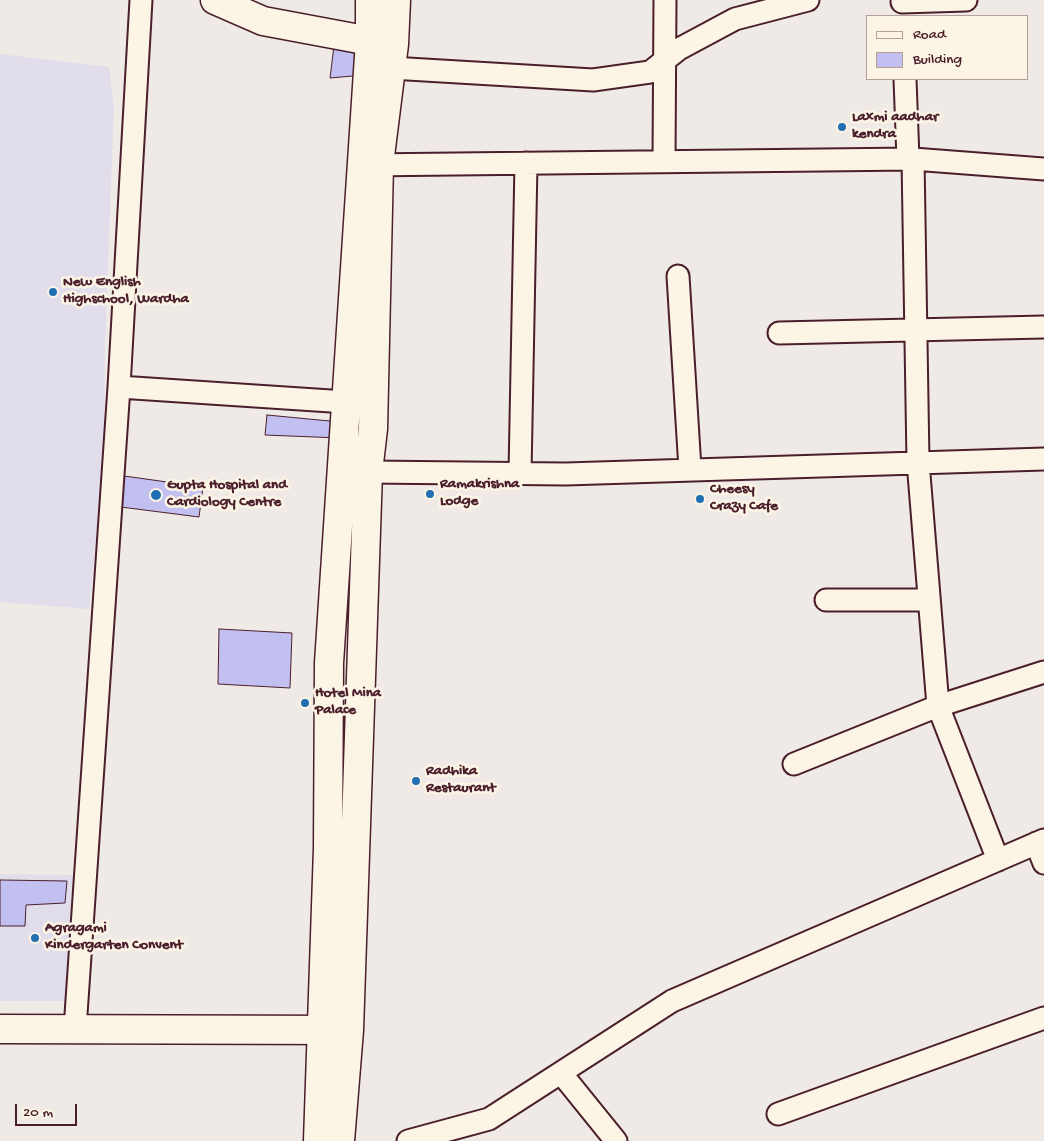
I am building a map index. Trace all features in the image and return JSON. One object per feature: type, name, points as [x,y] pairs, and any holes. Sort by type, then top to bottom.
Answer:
[{"type":"main road","points":[[215,0],[263,21],[370,41]]},
{"type":"main road","points":[[340,1141],[348,1030],[368,472],[373,429],[370,0]]},
{"type":"main road","points":[[318,1141],[328,848],[329,663],[346,402],[371,165],[391,68],[396,0]]},
{"type":"main road","points":[[0,1029],[348,1030]]},
{"type":"street","points":[[74,1029],[119,388],[141,0]]},
{"type":"street","points":[[664,162],[665,0]]},
{"type":"street","points":[[391,68],[593,80],[650,72],[679,50],[735,19],[808,0]]},
{"type":"street","points":[[902,6],[966,0]]},
{"type":"street","points":[[905,80],[911,159],[918,462],[938,706],[998,860]]},
{"type":"street","points":[[371,165],[911,159],[1044,169]]},
{"type":"street","points":[[520,473],[526,163]]},
{"type":"street","points":[[678,276],[690,469]]},
{"type":"street","points":[[779,333],[1044,327]]},
{"type":"street","points":[[119,388],[346,402]]},
{"type":"street","points":[[368,472],[566,474],[1044,459]]},
{"type":"street","points":[[826,600],[930,600]]},
{"type":"street","points":[[794,764],[938,706],[1044,672]]},
{"type":"street","points":[[408,1141],[488,1119],[672,1000],[1040,842],[1044,864]]},
{"type":"street","points":[[778,1114],[1044,1018]]},
{"type":"street","points":[[561,1073],[616,1141]]},
{"type":"shaded area","name":"New English Highschool, Wardha","points":[[0,54],[109,67],[114,106],[105,347],[104,461],[89,609],[0,602]]},
{"type":"shaded area","name":"Agragami Kindergarten Convent","points":[[0,874],[76,875],[65,1001],[0,1001]]},
{"type":"building","points":[[334,46],[367,51],[364,75],[330,78]]},
{"type":"building","points":[[267,415],[340,422],[339,438],[265,435]]},
{"type":"building","points":[[117,475],[203,487],[199,517],[113,506]]},
{"type":"building","points":[[219,629],[292,633],[290,688],[218,684]]},
{"type":"building","points":[[0,880],[67,881],[65,903],[26,905],[25,926],[0,926]]},
{"type":"place","name":"Laxmi aadhar kendra","points":[[842,127]]},
{"type":"place","name":"New English Highschool, Wardha","points":[[53,292]]},
{"type":"place","name":"Ramakrishna Lodge","points":[[430,494]]},
{"type":"place","name":"Gupta Hospital and Cardiology Centre","points":[[156,495]]},
{"type":"place","name":"Cheesy Crazy Cafe","points":[[700,499]]},
{"type":"place","name":"Hotel Mina Palace","points":[[305,703]]},
{"type":"place","name":"Radhika Restaurant","points":[[416,781]]},
{"type":"place","name":"Agragami Kindergarten Convent","points":[[35,938]]}]
